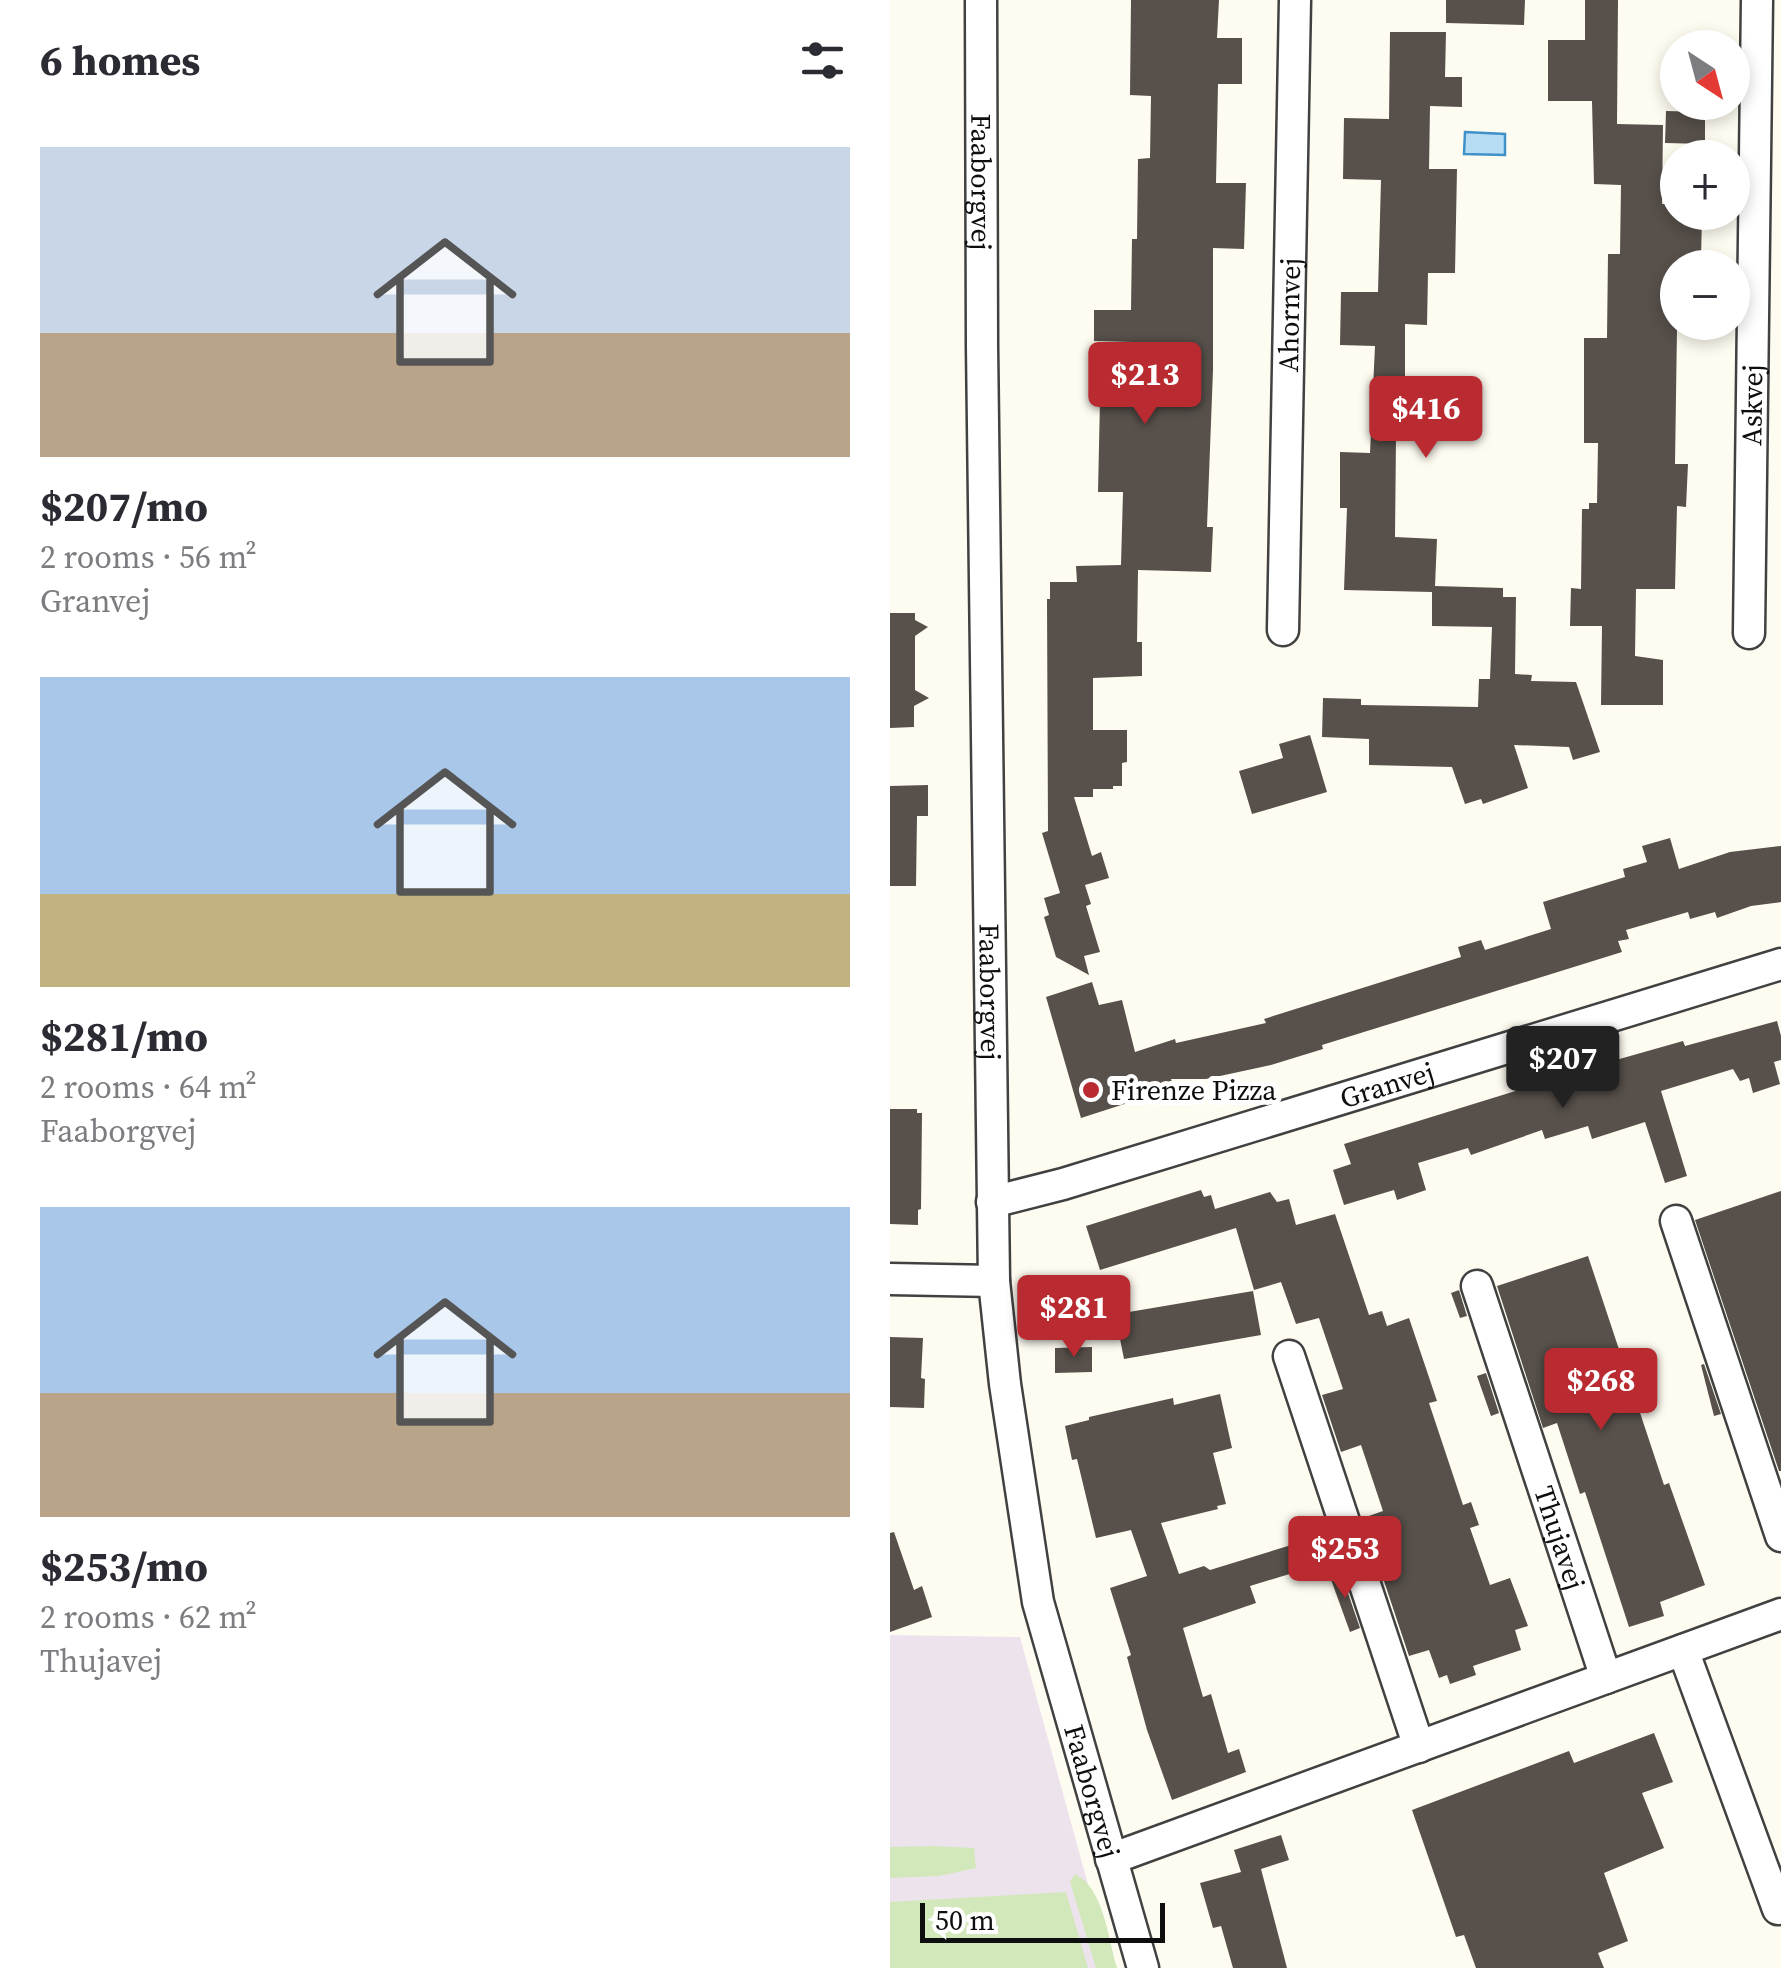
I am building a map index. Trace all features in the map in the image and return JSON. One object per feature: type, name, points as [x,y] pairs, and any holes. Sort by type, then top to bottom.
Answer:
[{"type":"street","name":"Faaborgvej","points":[[981,0],[994,1280],[1004,1384],[1038,1602],[1143,1968]]},
{"type":"street","name":"Ahornvej","points":[[1284,630],[1295,0]]},
{"type":"street","name":"Askvej","points":[[1749,633],[1758,0]]},
{"type":"street","name":"Granvej","points":[[992,1202],[1063,1184],[1781,964]]},
{"type":"street","points":[[1676,1221],[1781,1536]]},
{"type":"street","points":[[890,1279],[994,1280]]},
{"type":"street","name":"Thujavej","points":[[1478,1286],[1606,1678]]},
{"type":"street","points":[[1289,1356],[1419,1746]]},
{"type":"street","points":[[1111,1860],[1781,1614]]},
{"type":"street","points":[[1683,1650],[1778,1909]]},
{"type":"shaded area","points":[[890,1635],[1020,1637],[1111,1968],[890,1968]]},
{"type":"green space","points":[[890,1847],[974,1848],[976,1868],[939,1876],[890,1878]]},
{"type":"green space","points":[[1075,1874],[1085,1881],[1099,1902],[1117,1968],[1096,1968],[1070,1882]]},
{"type":"green space","points":[[1066,1892],[1088,1968],[890,1968],[890,1902]]},
{"type":"water","points":[[1465,132],[1505,134],[1505,155],[1464,154]]},
{"type":"building","points":[[1131,0],[1219,0],[1217,38],[1242,38],[1242,84],[1218,84],[1216,183],[1246,183],[1244,249],[1213,248],[1207,527],[1213,527],[1211,572],[1138,570],[1137,642],[1142,642],[1142,676],[1093,678],[1093,730],[1127,730],[1127,762],[1122,763],[1122,786],[1093,789],[1093,797],[1074,797],[1092,856],[1101,852],[1109,878],[1085,885],[1091,904],[1086,906],[1100,952],[1084,956],[1089,975],[1056,957],[1044,917],[1049,915],[1044,898],[1060,893],[1042,833],[1048,831],[1047,599],[1050,582],[1077,582],[1076,566],[1121,565],[1123,492],[1098,492],[1100,400],[1131,401],[1132,342],[1094,341],[1094,310],[1131,310],[1138,159],[1150,158],[1151,96],[1130,95]]},
{"type":"building","points":[[1446,0],[1525,0],[1524,25],[1446,23]]},
{"type":"building","points":[[1585,0],[1618,0],[1617,124],[1663,125],[1660,230],[1702,230],[1701,250],[1660,250],[1660,340],[1677,340],[1675,464],[1688,464],[1686,507],[1677,506],[1675,589],[1636,589],[1635,656],[1663,660],[1663,705],[1601,705],[1602,626],[1570,626],[1571,588],[1581,589],[1582,509],[1597,503],[1598,443],[1584,443],[1584,338],[1607,338],[1608,254],[1620,254],[1621,185],[1594,184],[1592,101],[1548,101],[1548,40],[1585,40]]},
{"type":"building","points":[[1390,32],[1446,32],[1445,77],[1462,77],[1462,107],[1430,106],[1429,169],[1457,169],[1455,273],[1428,273],[1427,325],[1405,324],[1405,379],[1446,380],[1445,439],[1396,438],[1395,537],[1437,539],[1435,586],[1503,588],[1503,597],[1516,597],[1515,674],[1532,675],[1531,681],[1576,682],[1600,752],[1573,760],[1569,747],[1514,745],[1528,788],[1483,804],[1481,799],[1465,804],[1452,767],[1369,765],[1369,739],[1322,737],[1323,698],[1361,699],[1361,705],[1478,707],[1479,679],[1490,679],[1492,627],[1432,626],[1432,592],[1344,590],[1347,508],[1340,508],[1340,452],[1370,453],[1375,346],[1340,345],[1341,292],[1378,292],[1381,180],[1343,179],[1344,118],[1389,119]]},
{"type":"building","points":[[1666,120],[1705,120],[1705,140],[1665,140]]},
{"type":"building","points":[[890,613],[915,613],[915,620],[928,627],[915,636],[915,690],[929,698],[914,706],[914,727],[890,728]]},
{"type":"building","points":[[1310,735],[1327,792],[1252,814],[1239,771],[1283,758],[1279,744]]},
{"type":"building","points":[[928,785],[928,816],[917,816],[916,886],[890,886],[890,786]]},
{"type":"building","points":[[1670,838],[1679,869],[1730,852],[1781,846],[1781,902],[1751,906],[1717,918],[1715,912],[1690,919],[1688,912],[1626,930],[1629,939],[1618,941],[1622,952],[1322,1045],[1323,1049],[1271,1065],[1206,1079],[1171,1079],[1174,1088],[1081,1118],[1046,997],[1092,982],[1099,1005],[1122,1000],[1135,1052],[1175,1039],[1176,1043],[1266,1023],[1264,1019],[1461,957],[1458,947],[1481,940],[1485,950],[1551,929],[1543,902],[1625,877],[1623,869],[1647,862],[1642,846]]},
{"type":"building","points":[[1777,1021],[1781,1060],[1774,1062],[1780,1084],[1753,1093],[1749,1078],[1740,1081],[1733,1069],[1661,1091],[1687,1176],[1665,1183],[1645,1122],[1592,1139],[1588,1126],[1545,1139],[1542,1130],[1471,1155],[1468,1148],[1418,1163],[1426,1190],[1397,1200],[1394,1190],[1344,1205],[1333,1170],[1351,1164],[1344,1144],[1616,1060]]},
{"type":"building","points":[[890,1109],[917,1109],[917,1113],[922,1113],[918,1225],[890,1224]]},
{"type":"building","points":[[1201,1190],[1204,1197],[1211,1195],[1215,1209],[1270,1192],[1277,1202],[1289,1199],[1296,1225],[1335,1214],[1369,1315],[1382,1311],[1387,1326],[1409,1318],[1437,1401],[1429,1403],[1463,1505],[1471,1502],[1479,1525],[1470,1528],[1490,1585],[1510,1578],[1528,1626],[1515,1630],[1521,1650],[1473,1666],[1476,1675],[1450,1684],[1447,1675],[1439,1678],[1429,1650],[1409,1656],[1363,1518],[1383,1511],[1361,1445],[1341,1452],[1322,1395],[1343,1389],[1319,1318],[1296,1324],[1281,1282],[1254,1290],[1236,1228],[1100,1270],[1086,1226]]},
{"type":"building","points":[[1781,1191],[1781,1471],[1779,1471],[1695,1220]]},
{"type":"building","points":[[1588,1256],[1664,1485],[1669,1483],[1705,1585],[1660,1602],[1664,1616],[1629,1627],[1585,1492],[1580,1494],[1557,1423],[1543,1428],[1497,1286]]},
{"type":"building","points":[[1459,1290],[1467,1316],[1460,1318],[1451,1293]]},
{"type":"building","points":[[1253,1291],[1261,1335],[1124,1359],[1119,1334],[1126,1333],[1123,1313]]},
{"type":"building","points":[[890,1337],[923,1338],[924,1408],[890,1407]]},
{"type":"building","points":[[1092,1347],[1092,1372],[1055,1373],[1055,1348]]},
{"type":"building","points":[[1704,1364],[1721,1414],[1714,1416],[1701,1365]]},
{"type":"building","points":[[1486,1373],[1499,1413],[1491,1416],[1477,1376]]},
{"type":"building","points":[[1220,1394],[1232,1448],[1213,1453],[1226,1504],[1161,1523],[1179,1574],[1204,1566],[1210,1570],[1314,1538],[1322,1564],[1250,1586],[1256,1603],[1183,1628],[1203,1697],[1211,1694],[1228,1753],[1239,1749],[1246,1772],[1172,1800],[1147,1730],[1127,1657],[1131,1655],[1110,1588],[1147,1576],[1131,1530],[1096,1538],[1065,1426],[1173,1398],[1174,1405]]},
{"type":"building","points":[[894,1532],[914,1590],[922,1586],[932,1617],[890,1632],[890,1533]]},
{"type":"building","points":[[1340,1570],[1360,1628],[1350,1632],[1329,1574]]},
{"type":"building","points":[[1654,1733],[1673,1782],[1642,1793],[1664,1848],[1604,1873],[1628,1941],[1598,1953],[1604,1968],[1476,1968],[1464,1935],[1456,1937],[1412,1810],[1569,1751],[1574,1763]]},
{"type":"building","points":[[1281,1835],[1289,1860],[1261,1869],[1287,1968],[1233,1968],[1221,1926],[1213,1928],[1200,1883],[1241,1872],[1234,1850]]},
{"type":"place","name":"Firenze Pizza","points":[[1091,1090]]}]
